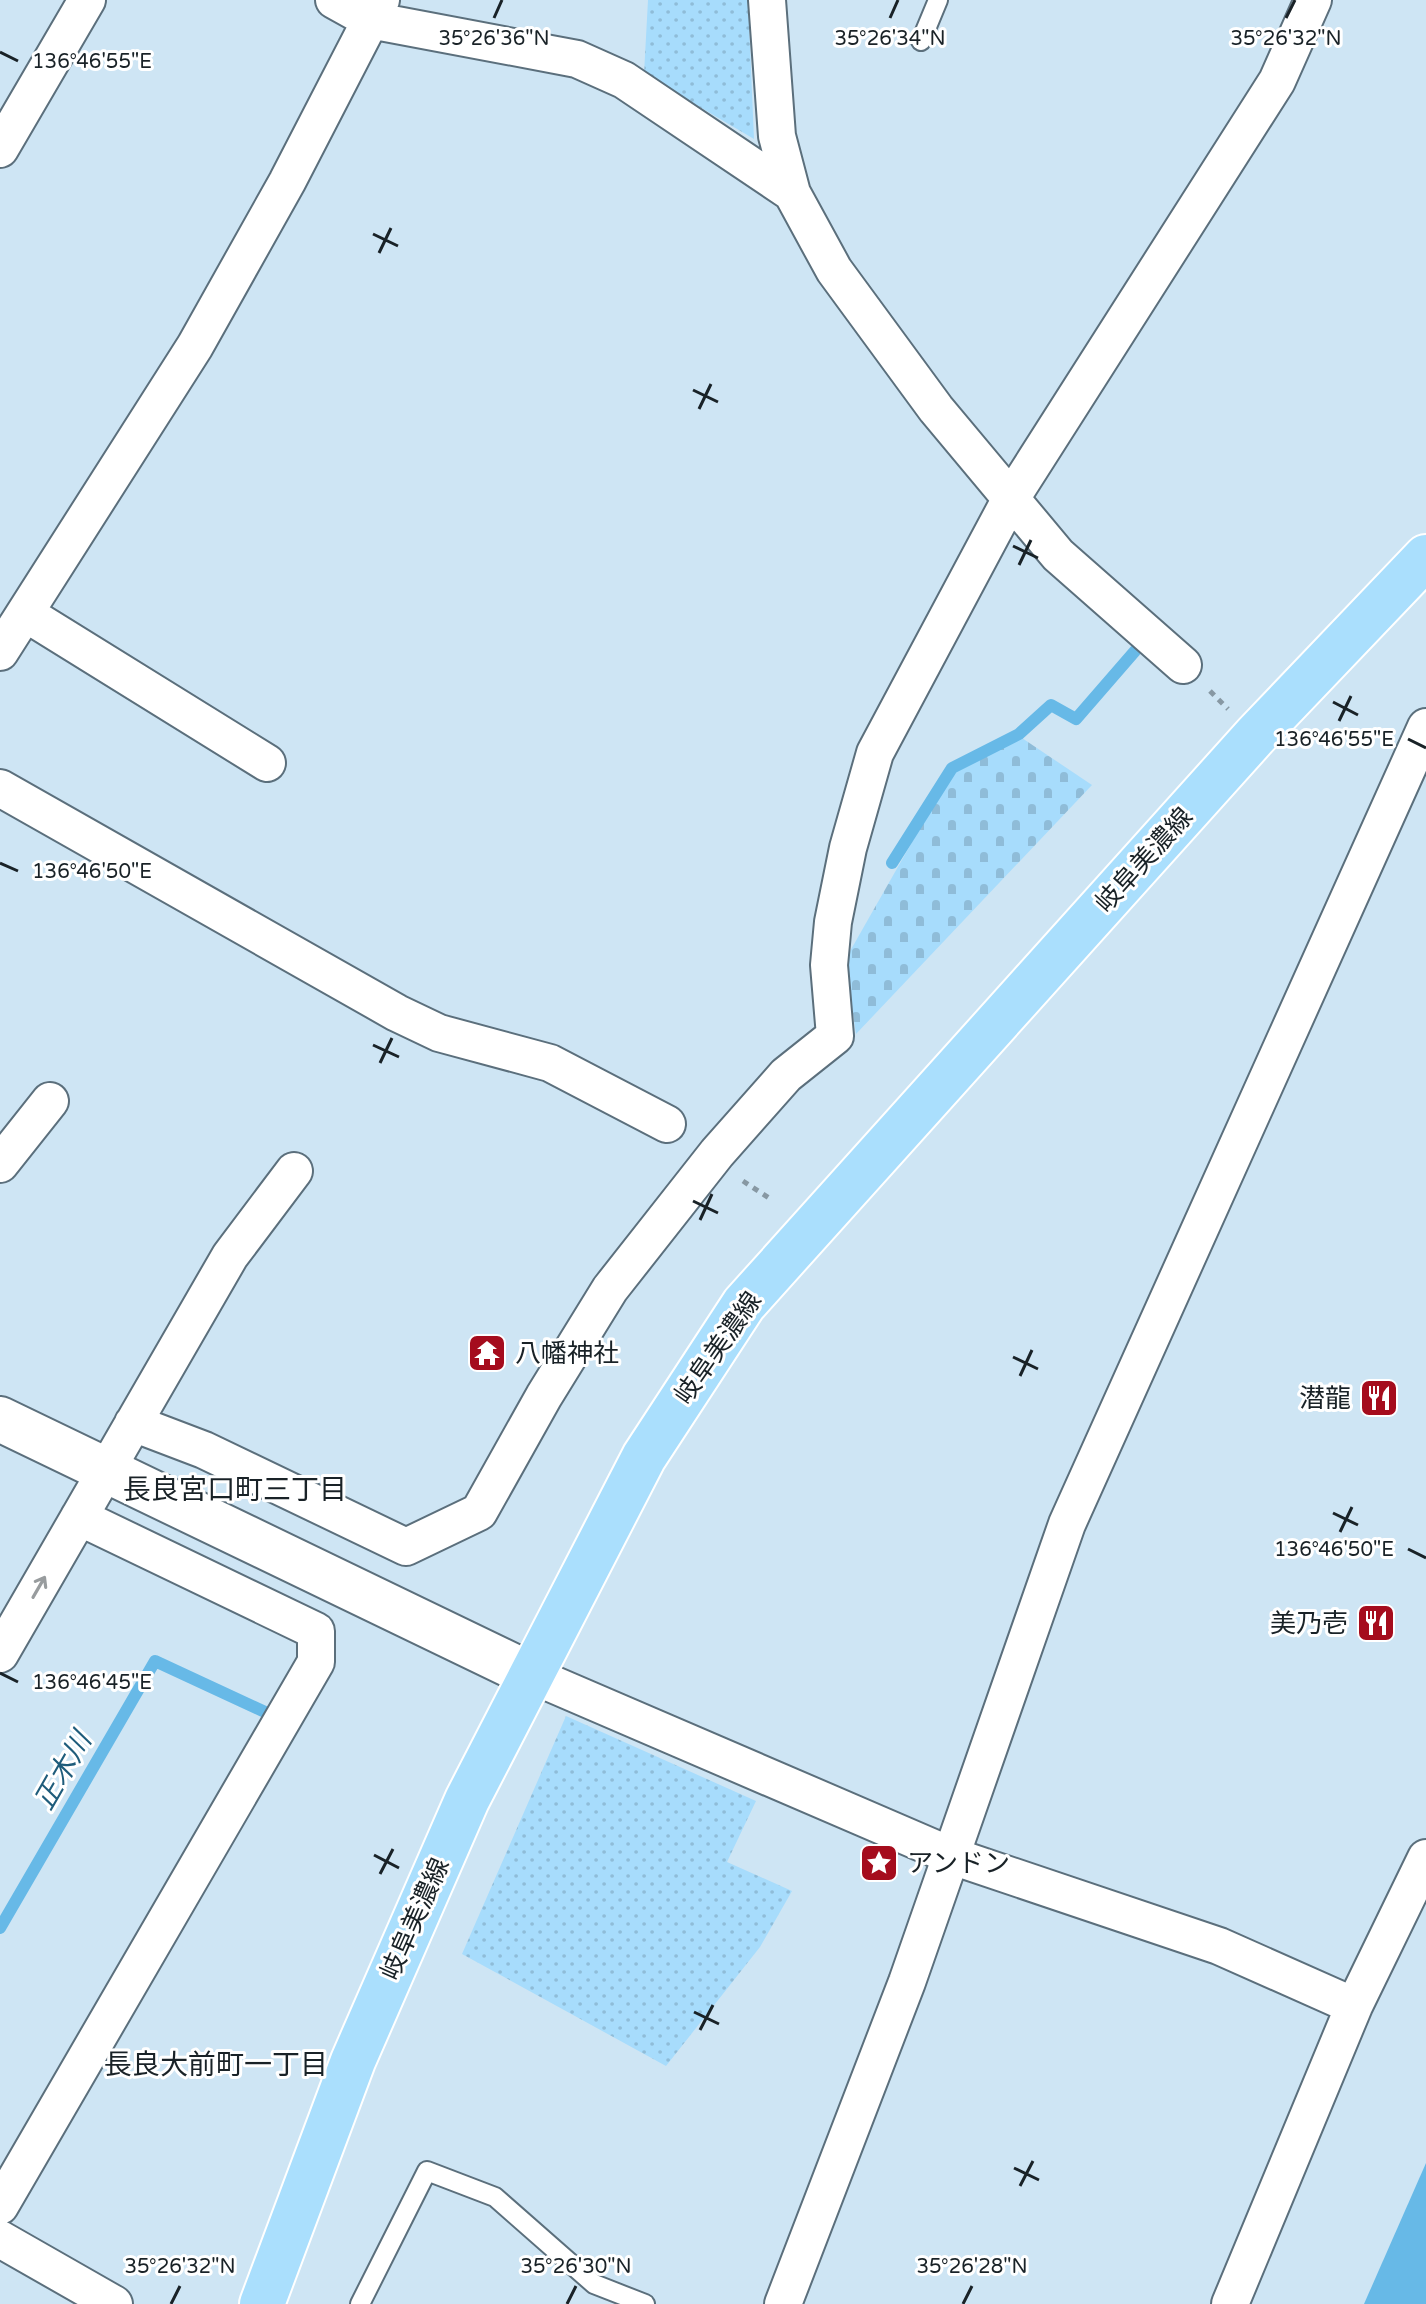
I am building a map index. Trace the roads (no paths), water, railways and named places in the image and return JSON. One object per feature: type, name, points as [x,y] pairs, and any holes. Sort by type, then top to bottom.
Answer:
[{"type":"main road","name":"岐阜美濃線","points":[[262,2304],[353,2061],[467,1800],[529,1674],[644,1457],[744,1304],[1256,735],[1426,557]]},
{"type":"street","points":[[0,149],[87,0]]},
{"type":"street","points":[[334,0],[577,59],[624,80],[792,193]]},
{"type":"street","points":[[767,0],[777,136],[792,193],[834,270],[936,409],[1058,555],[1183,665]]},
{"type":"street","points":[[133,1423],[204,1450],[406,1547],[479,1512],[544,1396],[610,1289],[717,1153],[786,1075],[835,1036],[829,965],[833,922],[848,848],[875,753],[1010,500],[1277,81],[1313,0]]},
{"type":"street","points":[[1,649],[195,346],[287,182],[375,10]]},
{"type":"street","points":[[25,613],[267,763]]},
{"type":"street","points":[[783,2304],[952,1856],[1067,1524],[1426,727]]},
{"type":"street","points":[[0,788],[397,1013],[439,1033],[550,1063],[667,1124]]},
{"type":"street","points":[[0,1164],[50,1101]]},
{"type":"street","points":[[0,1654],[230,1256],[294,1171]]},
{"type":"street","points":[[0,1419],[529,1674],[952,1856],[1219,1946],[1354,2006]]},
{"type":"street","points":[[0,2206],[316,1662],[316,1631],[79,1517]]},
{"type":"street","points":[[1230,2304],[1354,2006],[1426,1858]]},
{"type":"street","points":[[0,2239],[110,2303]]},
{"type":"lane","points":[[921,41],[938,0]]},
{"type":"lane","points":[[360,2304],[427,2171],[495,2197],[594,2284],[645,2304]]},
{"type":"waterway","name":"正木川","points":[[892,863],[952,768],[1019,734],[1051,705],[1076,719],[1135,651]]},
{"type":"waterway","name":"正木川","points":[[0,1928],[155,1661],[265,1712]]},
{"type":"place","name":"八幡神社","points":[[487,1353]]},
{"type":"place","name":"潜龍","points":[[1379,1398]]},
{"type":"place","name":"美乃壱","points":[[1376,1623]]},
{"type":"place","name":"アンドン","points":[[879,1863]]},
{"type":"district","name":"長良宮口町三丁目","points":[[235,1490]]},
{"type":"district","name":"長良大前町一丁目","points":[[216,2065]]}]
